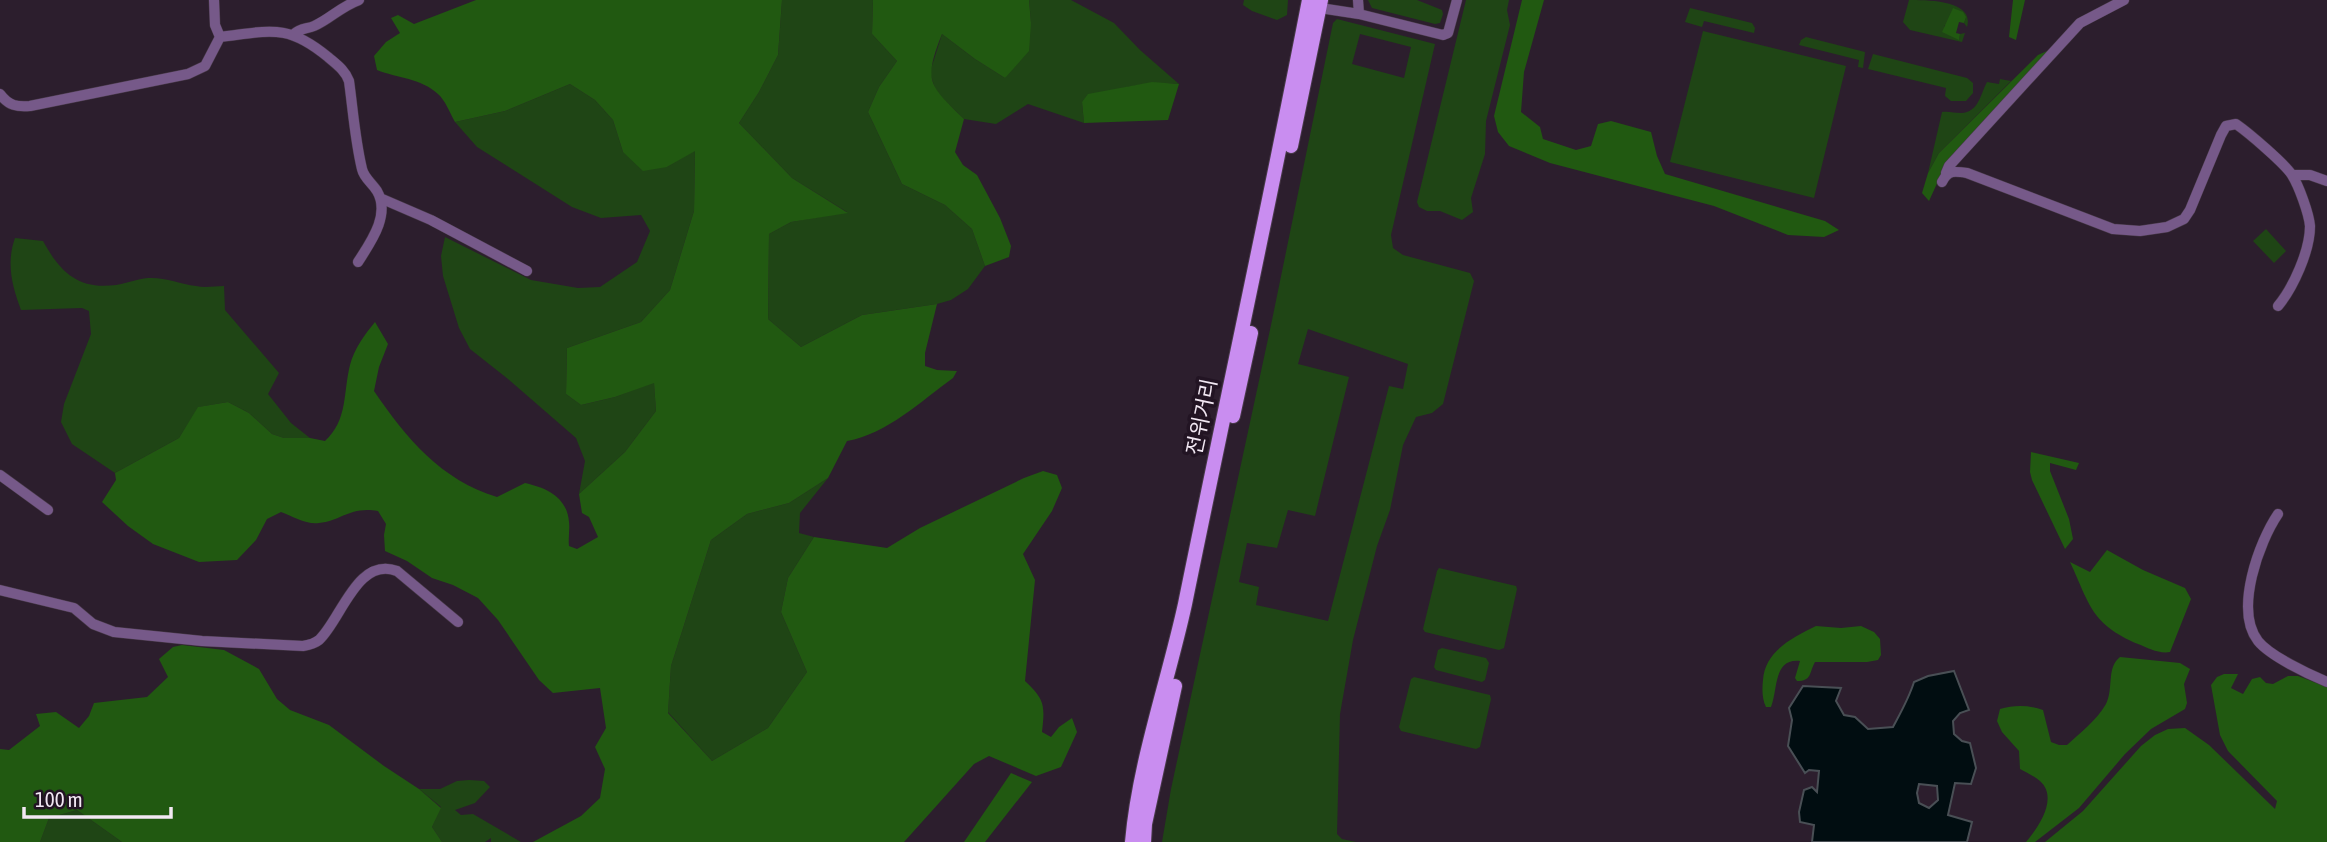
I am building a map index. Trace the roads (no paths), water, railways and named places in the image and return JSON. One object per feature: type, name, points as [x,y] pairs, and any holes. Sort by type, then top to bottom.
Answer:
[{"type":"main road","name":"전위거리","points":[[1132,842],[1148,755],[1176,647],[1263,238],[1317,3]]},
{"type":"main road","name":"전위거리","points":[[1144,842],[1148,811],[1317,3]]},
{"type":"street","points":[[0,94],[15,107],[30,106],[188,74],[205,66],[220,37],[215,25],[214,0]]},
{"type":"street","points":[[294,34],[298,29],[313,27],[341,7],[359,0]]},
{"type":"street","points":[[1358,0],[1359,14]]},
{"type":"street","points":[[1317,3],[1443,35],[1448,33],[1457,0]]},
{"type":"street","points":[[2124,0],[2080,23],[1949,166],[1944,178],[1954,171],[1967,173],[2096,223],[2125,231],[2167,227],[2184,219],[2225,126],[2236,124],[2292,175],[2308,213],[2309,232],[2296,278],[2278,306]]},
{"type":"street","points":[[220,37],[281,32],[294,34],[308,41],[347,75],[362,172],[380,198],[431,220],[527,271]]},
{"type":"street","points":[[2292,175],[2310,175],[2327,181]]},
{"type":"street","points":[[358,262],[376,235],[380,219],[380,198]]},
{"type":"street","points":[[0,475],[48,510]]},
{"type":"street","points":[[2278,514],[2265,535],[2253,569],[2248,601],[2252,632],[2259,643],[2274,654],[2327,682]]},
{"type":"street","points":[[0,590],[74,608],[93,624],[114,632],[202,641],[303,646],[321,638],[349,595],[365,578],[374,571],[388,568],[397,571],[458,622]]}]
